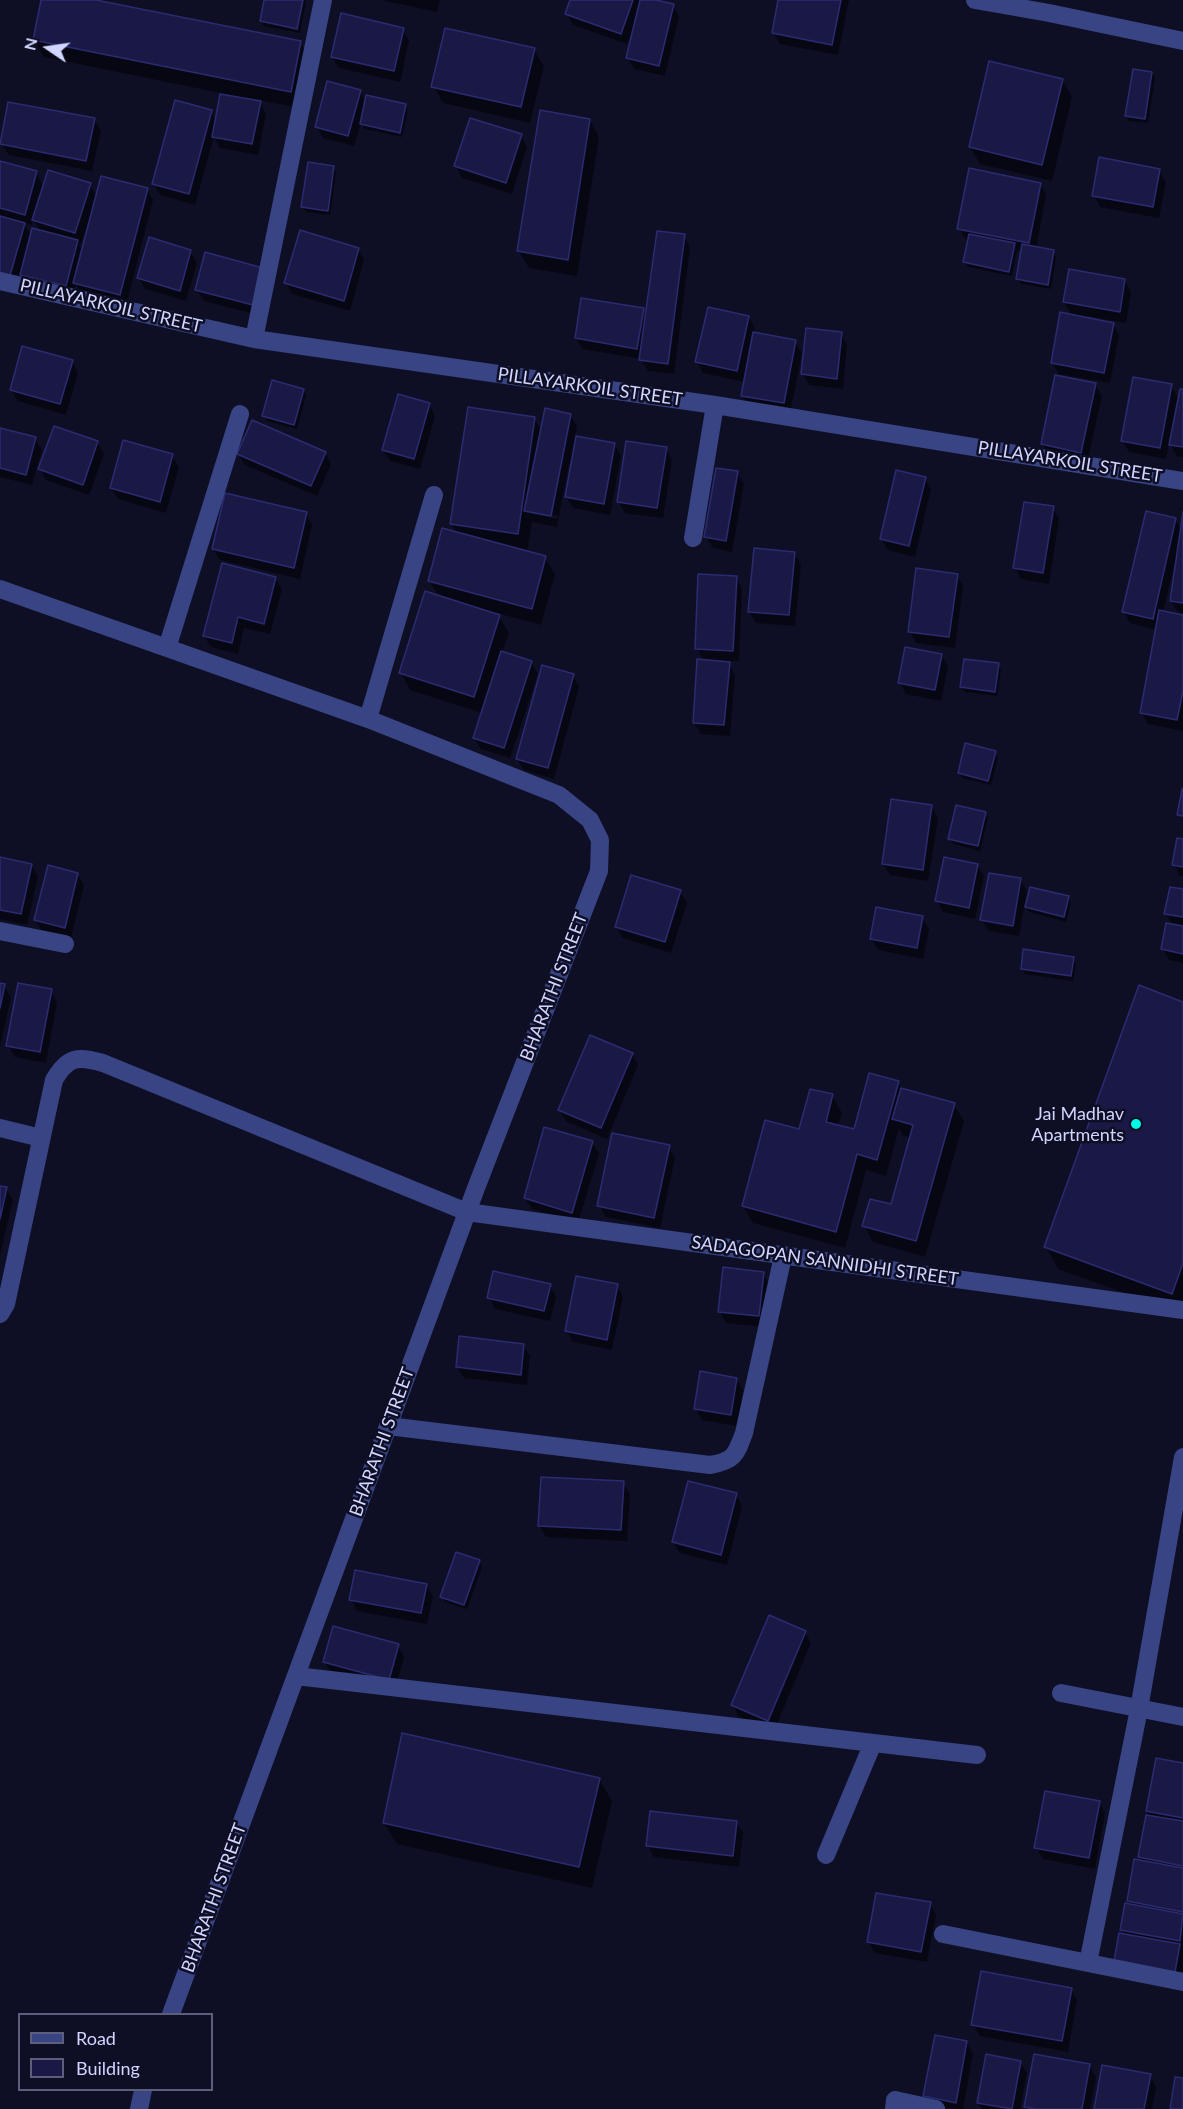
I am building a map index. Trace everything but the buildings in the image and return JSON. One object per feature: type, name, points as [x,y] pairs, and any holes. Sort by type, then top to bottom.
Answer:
[{"type":"street","points":[[254,339],[323,0]]},
{"type":"street","points":[[975,0],[1051,6],[1183,41]]},
{"type":"street","name":"PILLAYARKOIL STREET","points":[[0,281],[254,339],[715,405],[1183,481]]},
{"type":"street","points":[[693,538],[715,405]]},
{"type":"street","points":[[166,648],[240,414]]},
{"type":"street","points":[[368,719],[434,495]]},
{"type":"street","name":"BHARATHI STREET","points":[[0,589],[368,719],[560,795],[590,820],[600,840],[599,871],[467,1212],[171,2013]]},
{"type":"street","points":[[0,931],[65,944]]},
{"type":"street","name":"SADAGOPAN SANNIDHI STREET","points":[[0,1314],[6,1304],[54,1080],[62,1066],[73,1059],[86,1058],[467,1212],[1183,1310]]},
{"type":"street","points":[[0,1128],[41,1138]]},
{"type":"street","points":[[388,1425],[710,1465],[727,1462],[737,1453],[744,1433],[783,1256]]},
{"type":"street","points":[[1088,1963],[1139,1709],[1183,1457]]},
{"type":"street","points":[[296,1676],[977,1755]]},
{"type":"street","points":[[1061,1693],[1183,1717]]},
{"type":"street","points":[[826,1855],[873,1743]]},
{"type":"street","points":[[943,1934],[1183,1982]]},
{"type":"street","points":[[139,2109],[143,2091]]},
{"type":"street","points":[[894,2109],[895,2100],[936,2109]]},
{"type":"place","name":"Jai Madhav Apartments","points":[[1136,1124]]}]
